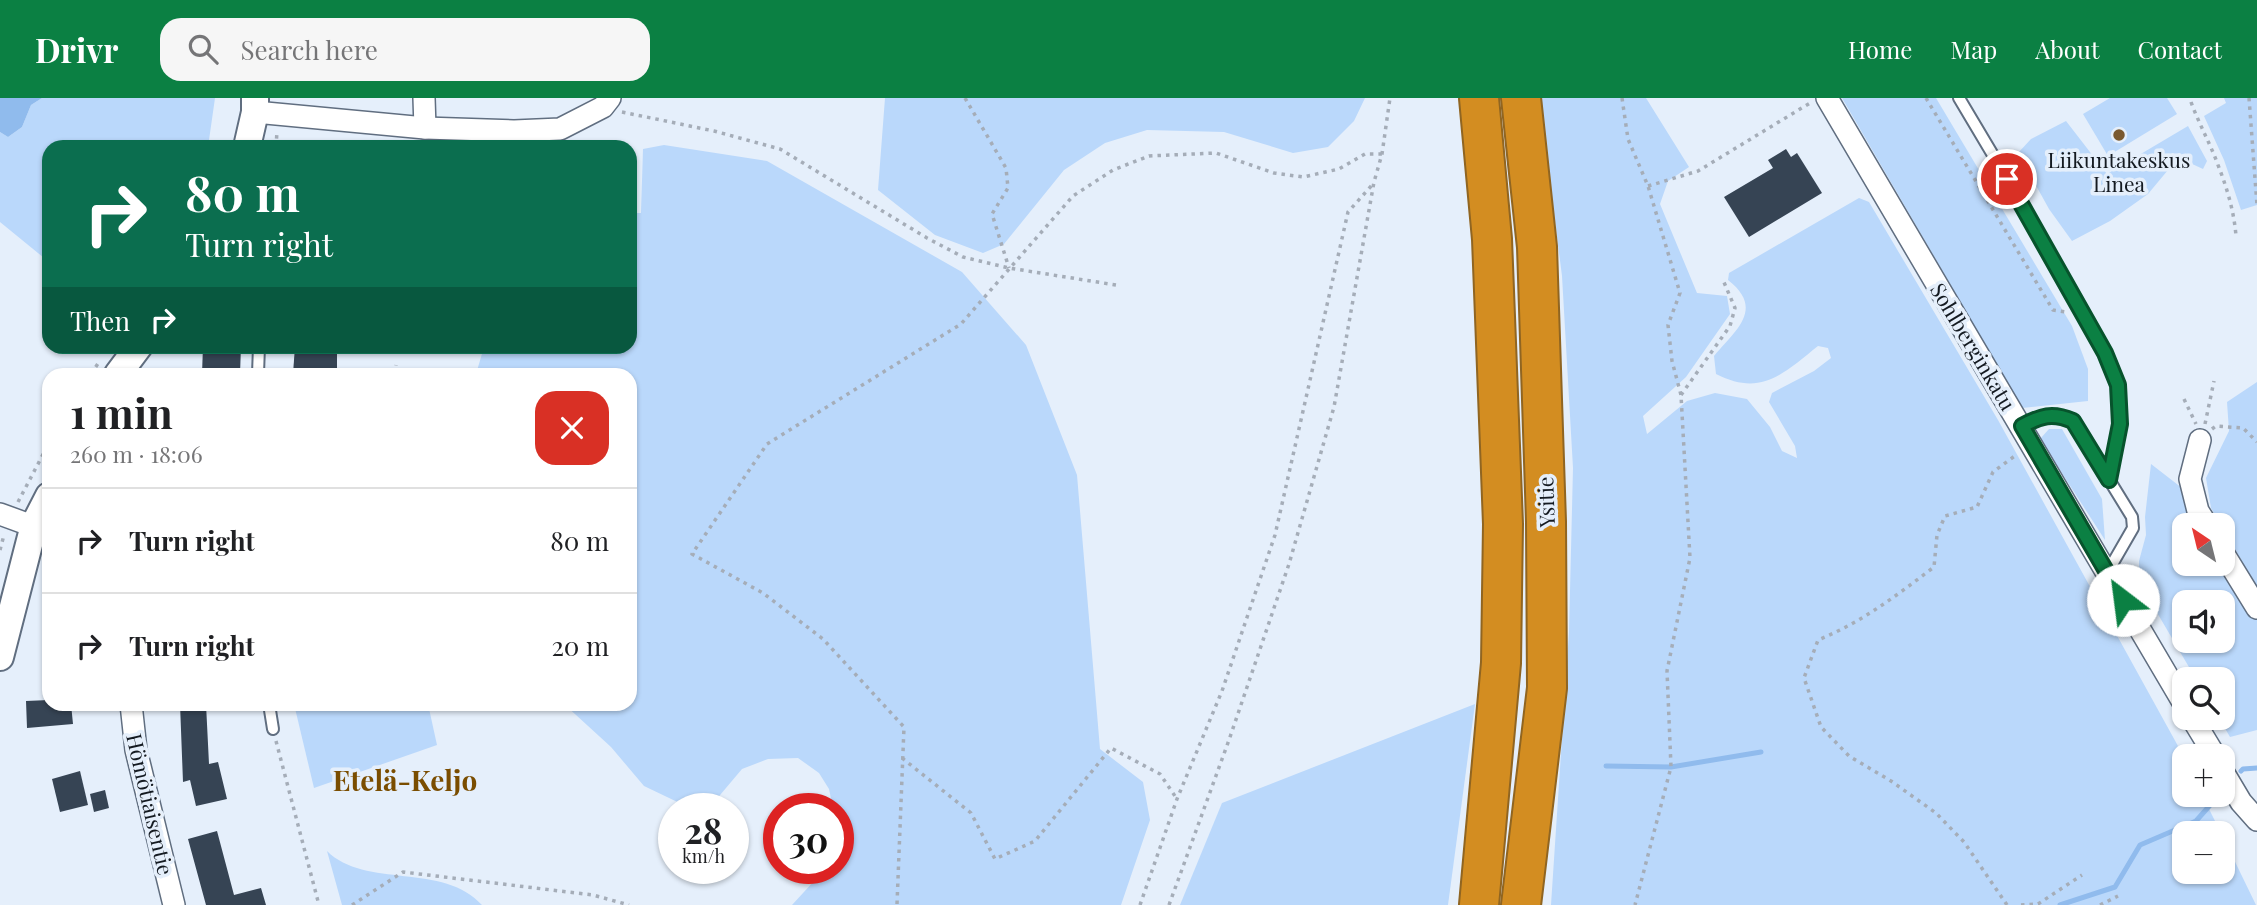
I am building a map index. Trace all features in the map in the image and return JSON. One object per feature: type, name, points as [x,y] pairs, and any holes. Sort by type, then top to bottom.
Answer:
[{"type":"highway","name":"Ysitie","points":[[1479,98],[1492,239],[1503,524],[1501,663],[1479,905]]},
{"type":"highway","name":"Ysitie","points":[[1521,98],[1537,247],[1546,522],[1547,688],[1521,905]]},
{"type":"highway","points":[[1539,905],[1547,688]]},
{"type":"street","points":[[424,98],[425,128]]},
{"type":"street","name":"Sohlberginkatu","points":[[1827,98],[2172,684]]},
{"type":"street","points":[[248,140],[255,105],[513,139],[560,129],[606,103]]},
{"type":"street","points":[[2200,440],[2190,479],[2201,513]]},
{"type":"street","points":[[0,657],[23,522],[42,503]]},
{"type":"street","points":[[2235,572],[2257,608]]},
{"type":"street","name":"Hömötiaisentie","points":[[132,711],[136,750],[174,905]]},
{"type":"street","points":[[2235,792],[2257,820]]},
{"type":"lane","points":[[1959,98],[2032,219],[2105,353],[2118,385],[2120,424],[2109,480]]},
{"type":"lane","points":[[2027,435],[2043,415],[2064,417],[2073,421],[2132,517],[2133,528],[2107,573]]},
{"type":"lane","points":[[270,711],[273,729]]},
{"type":"path","points":[[965,98],[1006,168],[1008,188],[992,214],[1009,268]]},
{"type":"path","points":[[1169,905],[1289,564],[1334,407],[1374,182],[1382,154],[1390,98]]},
{"type":"path","points":[[1622,98],[1628,139],[1648,186],[1680,293],[1668,325],[1672,361],[1681,395],[1690,558],[1667,671],[1671,767],[1634,905]]},
{"type":"path","points":[[1648,186],[1698,171],[1819,98]]},
{"type":"path","points":[[1926,98],[2053,310],[2084,315]]},
{"type":"path","points":[[2249,98],[2257,205]]},
{"type":"path","points":[[2191,102],[2218,163],[2234,213],[2236,236]]},
{"type":"path","points":[[606,103],[780,149],[927,238],[964,257],[1009,268],[1116,285]]},
{"type":"path","points":[[897,905],[904,727],[823,639],[763,593],[692,554],[767,444],[961,324],[1073,196],[1112,170],[1149,156],[1216,153],[1274,173],[1303,177],[1339,170],[1365,154],[1382,154]]},
{"type":"path","points":[[1140,905],[1177,799],[1223,691],[1275,535],[1348,212],[1374,182]]},
{"type":"path","points":[[1681,395],[1730,326],[1735,308],[1723,280]]},
{"type":"path","points":[[2200,440],[2214,381]]},
{"type":"path","points":[[2185,398],[2200,440]]},
{"type":"path","points":[[2200,440],[2216,426],[2243,428],[2257,442]]},
{"type":"path","points":[[2007,905],[1964,842],[1936,813],[1891,781],[1849,756],[1821,727],[1804,678],[1818,640],[1848,628],[1882,607],[1934,568],[1937,535],[1945,516],[1977,507],[1993,472],[2027,435]]},
{"type":"path","points":[[0,550],[23,522],[42,464]]},
{"type":"path","points":[[273,729],[319,905]]},
{"type":"path","points":[[902,758],[971,813],[995,859],[1035,841],[1111,748],[1160,775],[1177,799]]},
{"type":"path","points":[[352,905],[402,872],[593,895],[629,905]]},
{"type":"path","points":[[2021,905],[2038,904],[2082,875]]},
{"type":"path","points":[[2100,905],[2118,897]]},
{"type":"shaded area","points":[[0,98],[42,98],[31,105],[22,127],[8,137],[0,132]]},
{"type":"shaded area","points":[[42,98],[215,98],[209,140],[42,140],[42,256],[0,222],[0,132],[8,137],[22,127],[31,105]]},
{"type":"shaded area","points":[[885,98],[1365,98],[1354,121],[1328,147],[1293,153],[1224,132],[1147,130],[1105,143],[1064,170],[1004,244],[983,253],[935,235],[878,190]]},
{"type":"shaded area","points":[[1539,98],[1646,98],[1689,167],[1668,181],[1660,204],[1697,293],[1727,296],[1730,314],[1686,377],[1643,416],[1647,434],[1687,401],[1715,393],[1747,399],[1770,427],[1782,451],[1797,458],[1795,446],[1769,402],[1772,393],[1814,371],[1831,358],[1828,348],[1818,346],[1782,373],[1759,383],[1732,381],[1716,374],[1714,356],[1738,328],[1746,310],[1745,300],[1728,280],[1729,273],[1859,198],[1869,202],[1998,420],[2177,744],[2172,744],[2172,807],[2208,807],[2215,821],[2172,821],[2172,884],[2235,884],[2235,862],[2256,905],[1551,905],[1569,632],[1573,468],[1562,276]]},
{"type":"shaded area","points":[[1842,98],[1936,98],[2072,326],[2088,369],[2088,401],[2022,408]]},
{"type":"shaded area","name":"Liikuntakeskus Linea","points":[[2110,98],[2167,98],[2177,114],[2108,156],[2083,114]]},
{"type":"shaded area","points":[[2224,98],[2257,98],[2257,205],[2241,210],[2224,160],[2204,116],[2226,103]]},
{"type":"shaded area","points":[[2066,121],[2107,174],[2188,126],[2207,161],[2203,169],[2190,163],[2173,164],[2148,194],[2110,221],[2072,241],[2049,209],[2018,153],[2031,139]]},
{"type":"shaded area","points":[[664,145],[767,161],[962,272],[1026,345],[1077,475],[1100,749],[1143,782],[1150,820],[1121,905],[792,905],[811,884],[854,884],[854,793],[830,793],[819,773],[798,758],[768,759],[742,769],[722,793],[659,793],[644,786],[611,747],[572,711],[637,711],[637,368],[478,368],[482,354],[637,354],[637,213],[641,213],[643,149]]},
{"type":"shaded area","points":[[2257,382],[2257,587],[2235,549],[2235,513],[2214,513],[2206,478],[2229,431],[2227,402]]},
{"type":"shaded area","points":[[2049,429],[2062,429],[2102,499],[2105,540],[2040,439]]},
{"type":"shaded area","points":[[2151,464],[2182,488],[2184,502],[2191,513],[2172,513],[2172,576],[2230,576],[2257,619],[2257,730],[2230,737],[2226,730],[2235,730],[2235,667],[2189,667],[2181,653],[2235,653],[2235,590],[2172,590],[2172,638],[2139,582],[2139,561],[2146,535],[2145,517]]},
{"type":"shaded area","points":[[1475,704],[1448,905],[1180,905],[1222,803]]},
{"type":"shaded area","points":[[296,711],[430,711],[437,745],[314,788]]},
{"type":"shaded area","points":[[327,851],[343,862],[362,869],[447,884],[466,892],[482,905],[342,905]]},
{"type":"building","points":[[1786,149],[1791,157],[1797,153],[1822,193],[1749,237],[1724,197],[1773,168],[1768,160]]},
{"type":"building","points":[[203,354],[241,354],[240,368],[202,368]]},
{"type":"building","points":[[294,354],[337,354],[337,368],[293,368]]},
{"type":"building","points":[[42,700],[42,711],[72,711],[73,724],[27,728],[26,701]]},
{"type":"building","points":[[180,711],[206,711],[209,764],[218,762],[227,799],[196,806],[190,780],[183,782]]},
{"type":"building","points":[[80,771],[88,805],[60,812],[52,779]]},
{"type":"building","points":[[105,790],[109,808],[94,812],[90,794]]},
{"type":"building","points":[[217,831],[234,895],[261,888],[266,905],[206,905],[188,839]]},
{"type":"waterway","points":[[1606,766],[1671,767],[1761,752]]},
{"type":"waterway","points":[[2241,771],[2257,768]]},
{"type":"waterway","points":[[2060,905],[2115,887],[2140,845],[2196,821],[2208,807]]},
{"type":"place","name":"Liikuntakeskus Linea","points":[[2119,135]]},
{"type":"district","name":"Etelä-Keljo","points":[[405,779]]},
{"type":"route","points":[[2007,179],[2032,219],[2105,353],[2118,385],[2120,424],[2109,480],[2073,421],[2064,417],[2043,415],[2022,426],[2123,600]]}]
